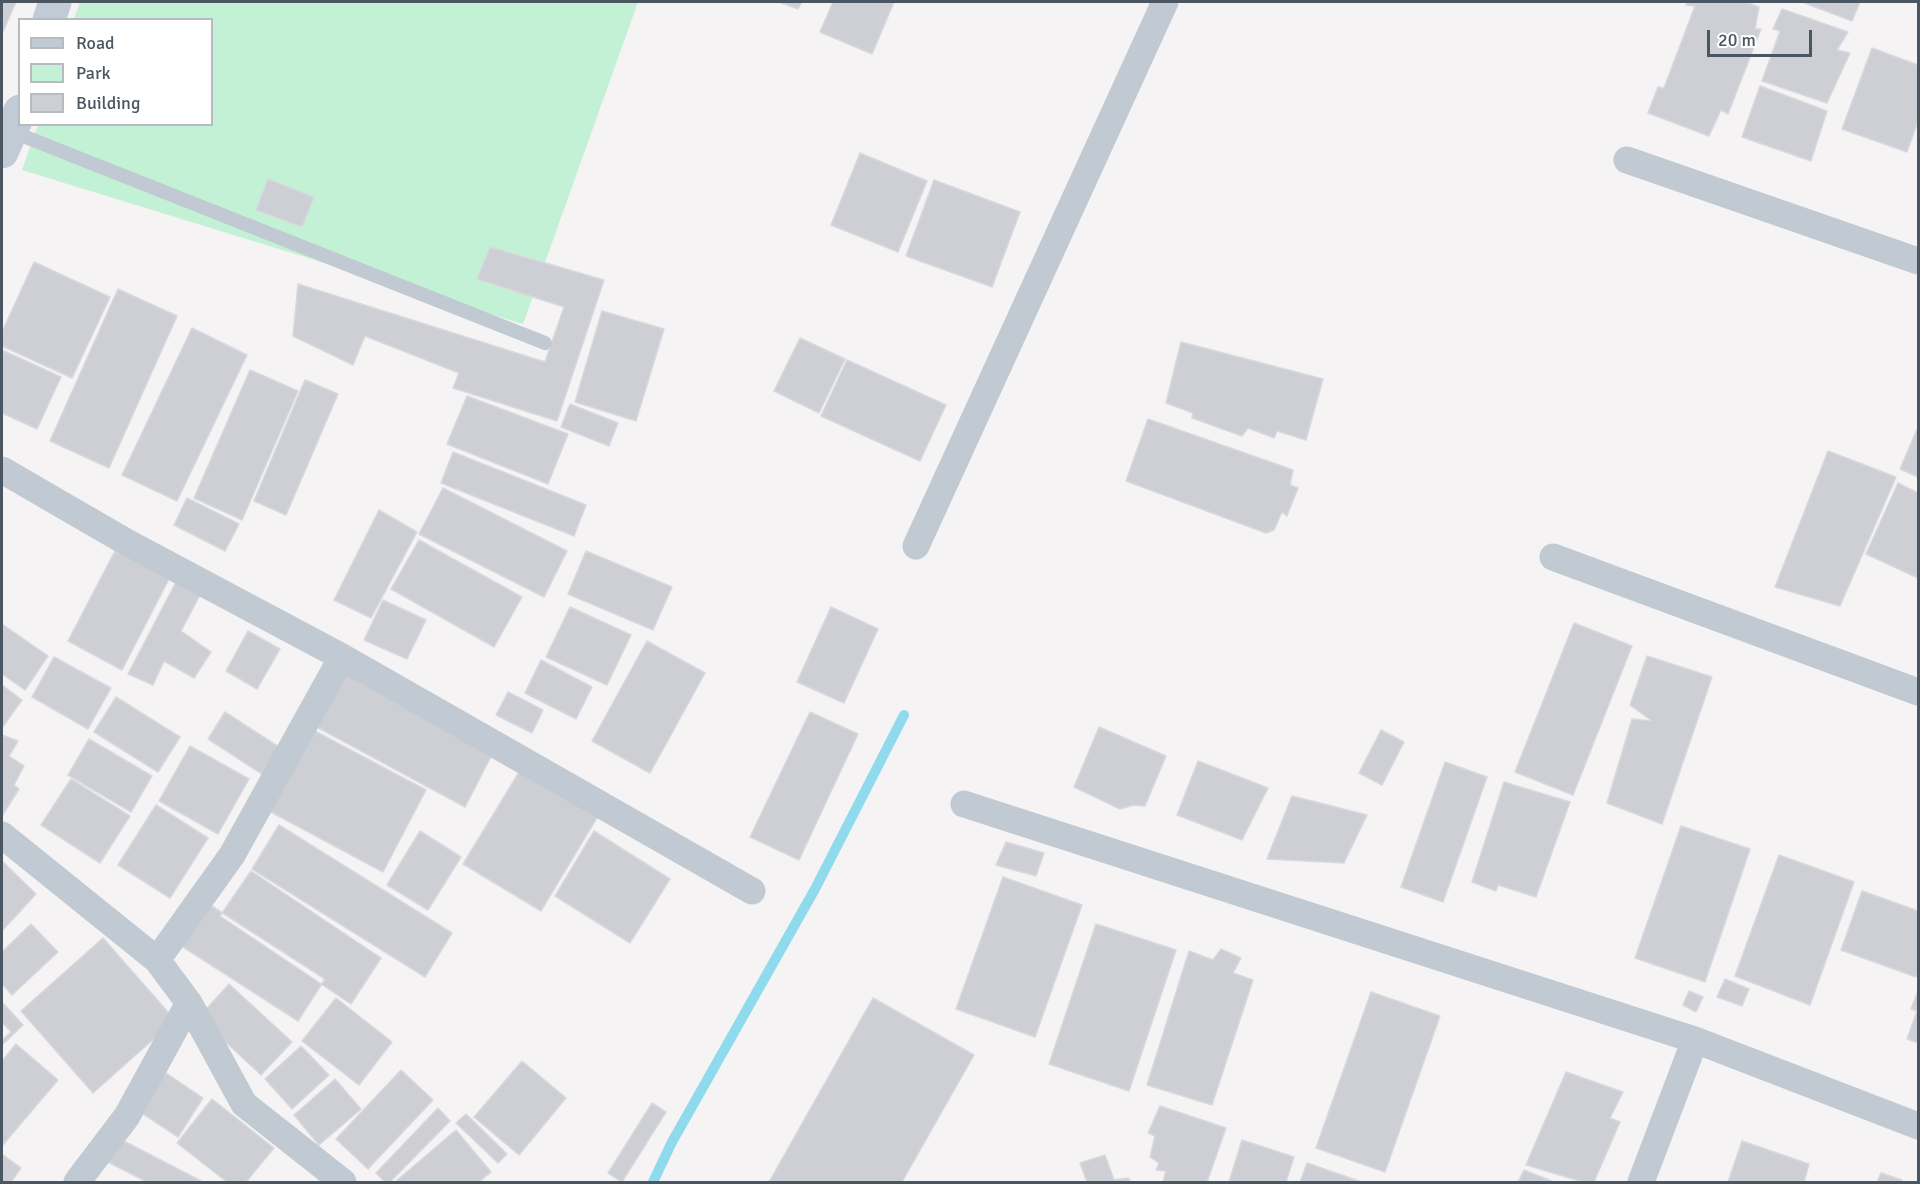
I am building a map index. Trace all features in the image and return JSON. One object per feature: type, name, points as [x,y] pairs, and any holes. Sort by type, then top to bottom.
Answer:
[{"type":"main road","points":[[50,18],[55,2]]},
{"type":"street","points":[[916,546],[1165,2]]},
{"type":"street","points":[[1627,160],[1918,261]]},
{"type":"street","points":[[2,470],[128,543],[342,657],[752,891]]},
{"type":"street","points":[[1554,557],[1918,692]]},
{"type":"street","points":[[156,960],[232,855],[342,657]]},
{"type":"street","points":[[964,804],[1695,1040],[1918,1126]]},
{"type":"street","points":[[2,835],[156,960],[189,1004],[244,1104],[343,1182]]},
{"type":"street","points":[[77,1182],[127,1116],[189,1004]]},
{"type":"street","points":[[1641,1182],[1695,1040]]},
{"type":"lane","points":[[11,131],[545,343]]},
{"type":"green space","points":[[80,2],[638,2],[523,324],[22,170],[38,126],[213,126],[213,18],[74,18]]},
{"type":"building","points":[[2,2],[16,2],[2,34]]},
{"type":"building","points":[[779,2],[802,2],[798,9]]},
{"type":"building","points":[[833,2],[894,2],[872,54],[820,32]]},
{"type":"building","points":[[1688,2],[1746,2],[1759,7],[1755,29],[1761,29],[1728,114],[1721,110],[1709,136],[1648,113],[1658,87],[1664,88],[1695,6],[1686,5]]},
{"type":"building","points":[[1802,2],[1860,2],[1852,21]]},
{"type":"building","points":[[1782,9],[1848,32],[1837,50],[1850,53],[1827,103],[1762,81],[1780,31],[1773,29]]},
{"type":"building","points":[[1872,48],[1918,65],[1918,121],[1907,152],[1842,129]]},
{"type":"building","points":[[1760,86],[1827,111],[1811,161],[1742,137]]},
{"type":"building","points":[[860,153],[927,181],[898,252],[831,225]]},
{"type":"building","points":[[268,179],[314,197],[302,227],[256,210]]},
{"type":"building","points":[[934,180],[1020,212],[992,287],[906,256]]},
{"type":"building","points":[[490,247],[604,280],[557,421],[453,388],[459,373],[365,336],[353,365],[293,336],[298,284],[545,362],[564,307],[477,279]]},
{"type":"building","points":[[34,262],[110,297],[72,378],[2,346],[2,332]]},
{"type":"building","points":[[118,289],[177,316],[109,468],[50,441]]},
{"type":"building","points":[[602,311],[664,329],[636,421],[575,402]]},
{"type":"building","points":[[192,328],[247,355],[177,501],[122,475]]},
{"type":"building","points":[[800,338],[845,359],[819,413],[774,391]]},
{"type":"building","points":[[1181,342],[1323,379],[1306,440],[1277,431],[1274,438],[1248,428],[1242,436],[1192,418],[1193,413],[1166,403]]},
{"type":"building","points":[[2,350],[61,377],[37,429],[2,413]]},
{"type":"building","points":[[847,360],[946,405],[920,461],[821,416]]},
{"type":"building","points":[[250,370],[298,391],[242,520],[194,498]]},
{"type":"building","points":[[305,380],[338,394],[286,515],[254,501]]},
{"type":"building","points":[[467,396],[568,434],[548,484],[447,444]]},
{"type":"building","points":[[570,404],[618,423],[609,446],[561,427]]},
{"type":"building","points":[[1148,419],[1293,470],[1290,485],[1298,488],[1287,516],[1282,512],[1274,530],[1266,533],[1126,481]]},
{"type":"building","points":[[1918,427],[1918,477],[1900,469]]},
{"type":"building","points":[[1828,451],[1896,477],[1840,606],[1775,587]]},
{"type":"building","points":[[453,452],[586,505],[574,536],[441,483]]},
{"type":"building","points":[[1898,483],[1918,493],[1918,578],[1866,554]]},
{"type":"building","points":[[443,488],[567,551],[544,597],[419,534]]},
{"type":"building","points":[[187,498],[239,524],[225,551],[174,525]]},
{"type":"building","points":[[379,510],[417,532],[371,618],[334,600]]},
{"type":"building","points":[[419,540],[522,597],[494,647],[391,589]]},
{"type":"building","points":[[115,551],[169,579],[122,670],[68,641]]},
{"type":"building","points":[[586,551],[672,587],[653,630],[568,594]]},
{"type":"building","points":[[176,582],[200,595],[181,631],[211,652],[194,678],[164,661],[153,685],[128,674]]},
{"type":"building","points":[[383,600],[426,620],[407,659],[364,640]]},
{"type":"building","points":[[570,607],[631,635],[607,685],[546,657]]},
{"type":"building","points":[[831,607],[878,629],[844,703],[797,682]]},
{"type":"building","points":[[1574,623],[1632,646],[1573,795],[1515,772]]},
{"type":"building","points":[[2,624],[48,656],[25,690],[2,674]]},
{"type":"building","points":[[248,631],[280,649],[257,689],[226,671]]},
{"type":"building","points":[[647,641],[705,673],[650,773],[592,741]]},
{"type":"building","points":[[1647,656],[1712,677],[1662,824],[1607,803],[1632,719],[1652,721],[1630,705]]},
{"type":"building","points":[[54,657],[111,688],[88,729],[32,697]]},
{"type":"building","points":[[541,660],[592,687],[576,719],[525,693]]},
{"type":"building","points":[[345,666],[496,747],[465,807],[313,725]]},
{"type":"building","points":[[2,685],[22,700],[2,728]]},
{"type":"building","points":[[508,692],[543,710],[532,733],[496,715]]},
{"type":"building","points":[[116,697],[180,737],[158,772],[94,732]]},
{"type":"building","points":[[225,712],[285,751],[268,778],[208,739]]},
{"type":"building","points":[[810,712],[858,734],[799,860],[750,837]]},
{"type":"building","points":[[1099,727],[1166,756],[1145,806],[1134,805],[1120,809],[1074,787]]},
{"type":"building","points":[[313,730],[426,790],[383,872],[269,811]]},
{"type":"building","points":[[1381,730],[1404,742],[1382,785],[1359,773]]},
{"type":"building","points":[[2,735],[18,741],[9,756],[24,766],[14,785],[19,789],[2,816]]},
{"type":"building","points":[[89,739],[152,776],[131,812],[68,775]]},
{"type":"building","points":[[190,746],[249,779],[218,834],[159,801]]},
{"type":"building","points":[[1198,761],[1268,788],[1242,840],[1177,815]]},
{"type":"building","points":[[1445,762],[1487,777],[1443,902],[1401,887]]},
{"type":"building","points":[[521,769],[598,816],[541,911],[463,864]]},
{"type":"building","points":[[71,779],[130,816],[100,863],[41,825]]},
{"type":"building","points":[[1504,782],[1570,802],[1536,897],[1498,885],[1496,891],[1472,882]]},
{"type":"building","points":[[1292,796],[1367,815],[1344,863],[1267,859]]},
{"type":"building","points":[[156,805],[208,838],[170,898],[118,865]]},
{"type":"building","points":[[279,825],[452,933],[425,977],[252,869]]},
{"type":"building","points":[[1681,826],[1750,849],[1705,982],[1635,958]]},
{"type":"building","points":[[420,831],[461,857],[428,910],[387,885]]},
{"type":"building","points":[[594,831],[670,879],[630,943],[555,896]]},
{"type":"building","points":[[1006,842],[1044,853],[1036,876],[996,865]]},
{"type":"building","points":[[1779,855],[1854,882],[1810,1005],[1735,976]]},
{"type":"building","points":[[2,861],[36,894],[2,931]]},
{"type":"building","points":[[251,871],[381,958],[351,1004],[220,916]]},
{"type":"building","points":[[1003,877],[1082,905],[1035,1037],[956,1009]]},
{"type":"building","points":[[1862,891],[1918,911],[1918,972],[1916,977],[1841,950]]},
{"type":"building","points":[[207,903],[325,979],[298,1021],[180,945]]},
{"type":"building","points":[[31,924],[58,952],[12,995],[2,984],[2,952]]},
{"type":"building","points":[[1096,924],[1176,950],[1129,1091],[1049,1064]]},
{"type":"building","points":[[103,938],[175,1020],[93,1093],[21,1011]]},
{"type":"building","points":[[1221,949],[1241,958],[1233,973],[1253,980],[1212,1105],[1147,1085],[1189,951],[1213,960]]},
{"type":"building","points":[[1725,979],[1749,989],[1742,1006],[1717,997]]},
{"type":"building","points":[[229,984],[292,1042],[261,1075],[199,1017]]},
{"type":"building","points":[[1689,991],[1703,997],[1696,1012],[1683,1005]]},
{"type":"building","points":[[1918,991],[1918,1043],[1907,1039],[1917,1011],[1911,1009]]},
{"type":"building","points":[[1371,992],[1440,1016],[1385,1172],[1316,1148]]},
{"type":"building","points":[[336,998],[392,1042],[359,1085],[302,1041]]},
{"type":"building","points":[[873,998],[974,1055],[902,1182],[769,1182]]},
{"type":"building","points":[[2,1002],[23,1025],[2,1045],[2,1040],[11,1032],[2,1022]]},
{"type":"building","points":[[16,1044],[58,1080],[2,1146],[2,1061]]},
{"type":"building","points":[[301,1046],[329,1075],[292,1109],[265,1079]]},
{"type":"building","points":[[522,1061],[566,1098],[519,1155],[474,1117]]},
{"type":"building","points":[[401,1070],[433,1100],[368,1169],[336,1139]]},
{"type":"building","points":[[1566,1072],[1623,1092],[1610,1118],[1620,1122],[1594,1182],[1583,1182],[1526,1165]]},
{"type":"building","points":[[166,1073],[203,1098],[178,1137],[140,1112]]},
{"type":"building","points":[[335,1079],[361,1109],[319,1145],[294,1115]]},
{"type":"building","points":[[212,1099],[274,1148],[246,1182],[227,1182],[177,1143]]},
{"type":"building","points":[[652,1103],[666,1112],[622,1182],[608,1173]]},
{"type":"building","points":[[1160,1106],[1226,1128],[1207,1182],[1163,1182],[1166,1171],[1156,1170],[1159,1163],[1150,1157],[1155,1136],[1148,1133]]},
{"type":"building","points":[[438,1108],[450,1121],[390,1182],[385,1182],[376,1173]]},
{"type":"building","points":[[466,1114],[507,1154],[498,1163],[456,1123]]},
{"type":"building","points":[[456,1130],[491,1172],[479,1182],[395,1182]]},
{"type":"building","points":[[120,1139],[203,1182],[147,1182],[108,1162]]},
{"type":"building","points":[[1242,1140],[1294,1157],[1286,1182],[1229,1182]]},
{"type":"building","points":[[1742,1141],[1809,1164],[1804,1182],[1728,1182]]},
{"type":"building","points":[[2,1154],[21,1168],[11,1182],[2,1182]]},
{"type":"building","points":[[1105,1155],[1114,1180],[1128,1178],[1131,1182],[1087,1182],[1080,1163]]},
{"type":"building","points":[[1307,1163],[1362,1182],[1300,1182]]},
{"type":"building","points":[[1524,1170],[1554,1182],[1518,1182]]},
{"type":"building","points":[[1881,1173],[1902,1180],[1901,1182],[1877,1182]]},
{"type":"waterway","points":[[653,1182],[672,1142],[815,889],[904,715]]}]
